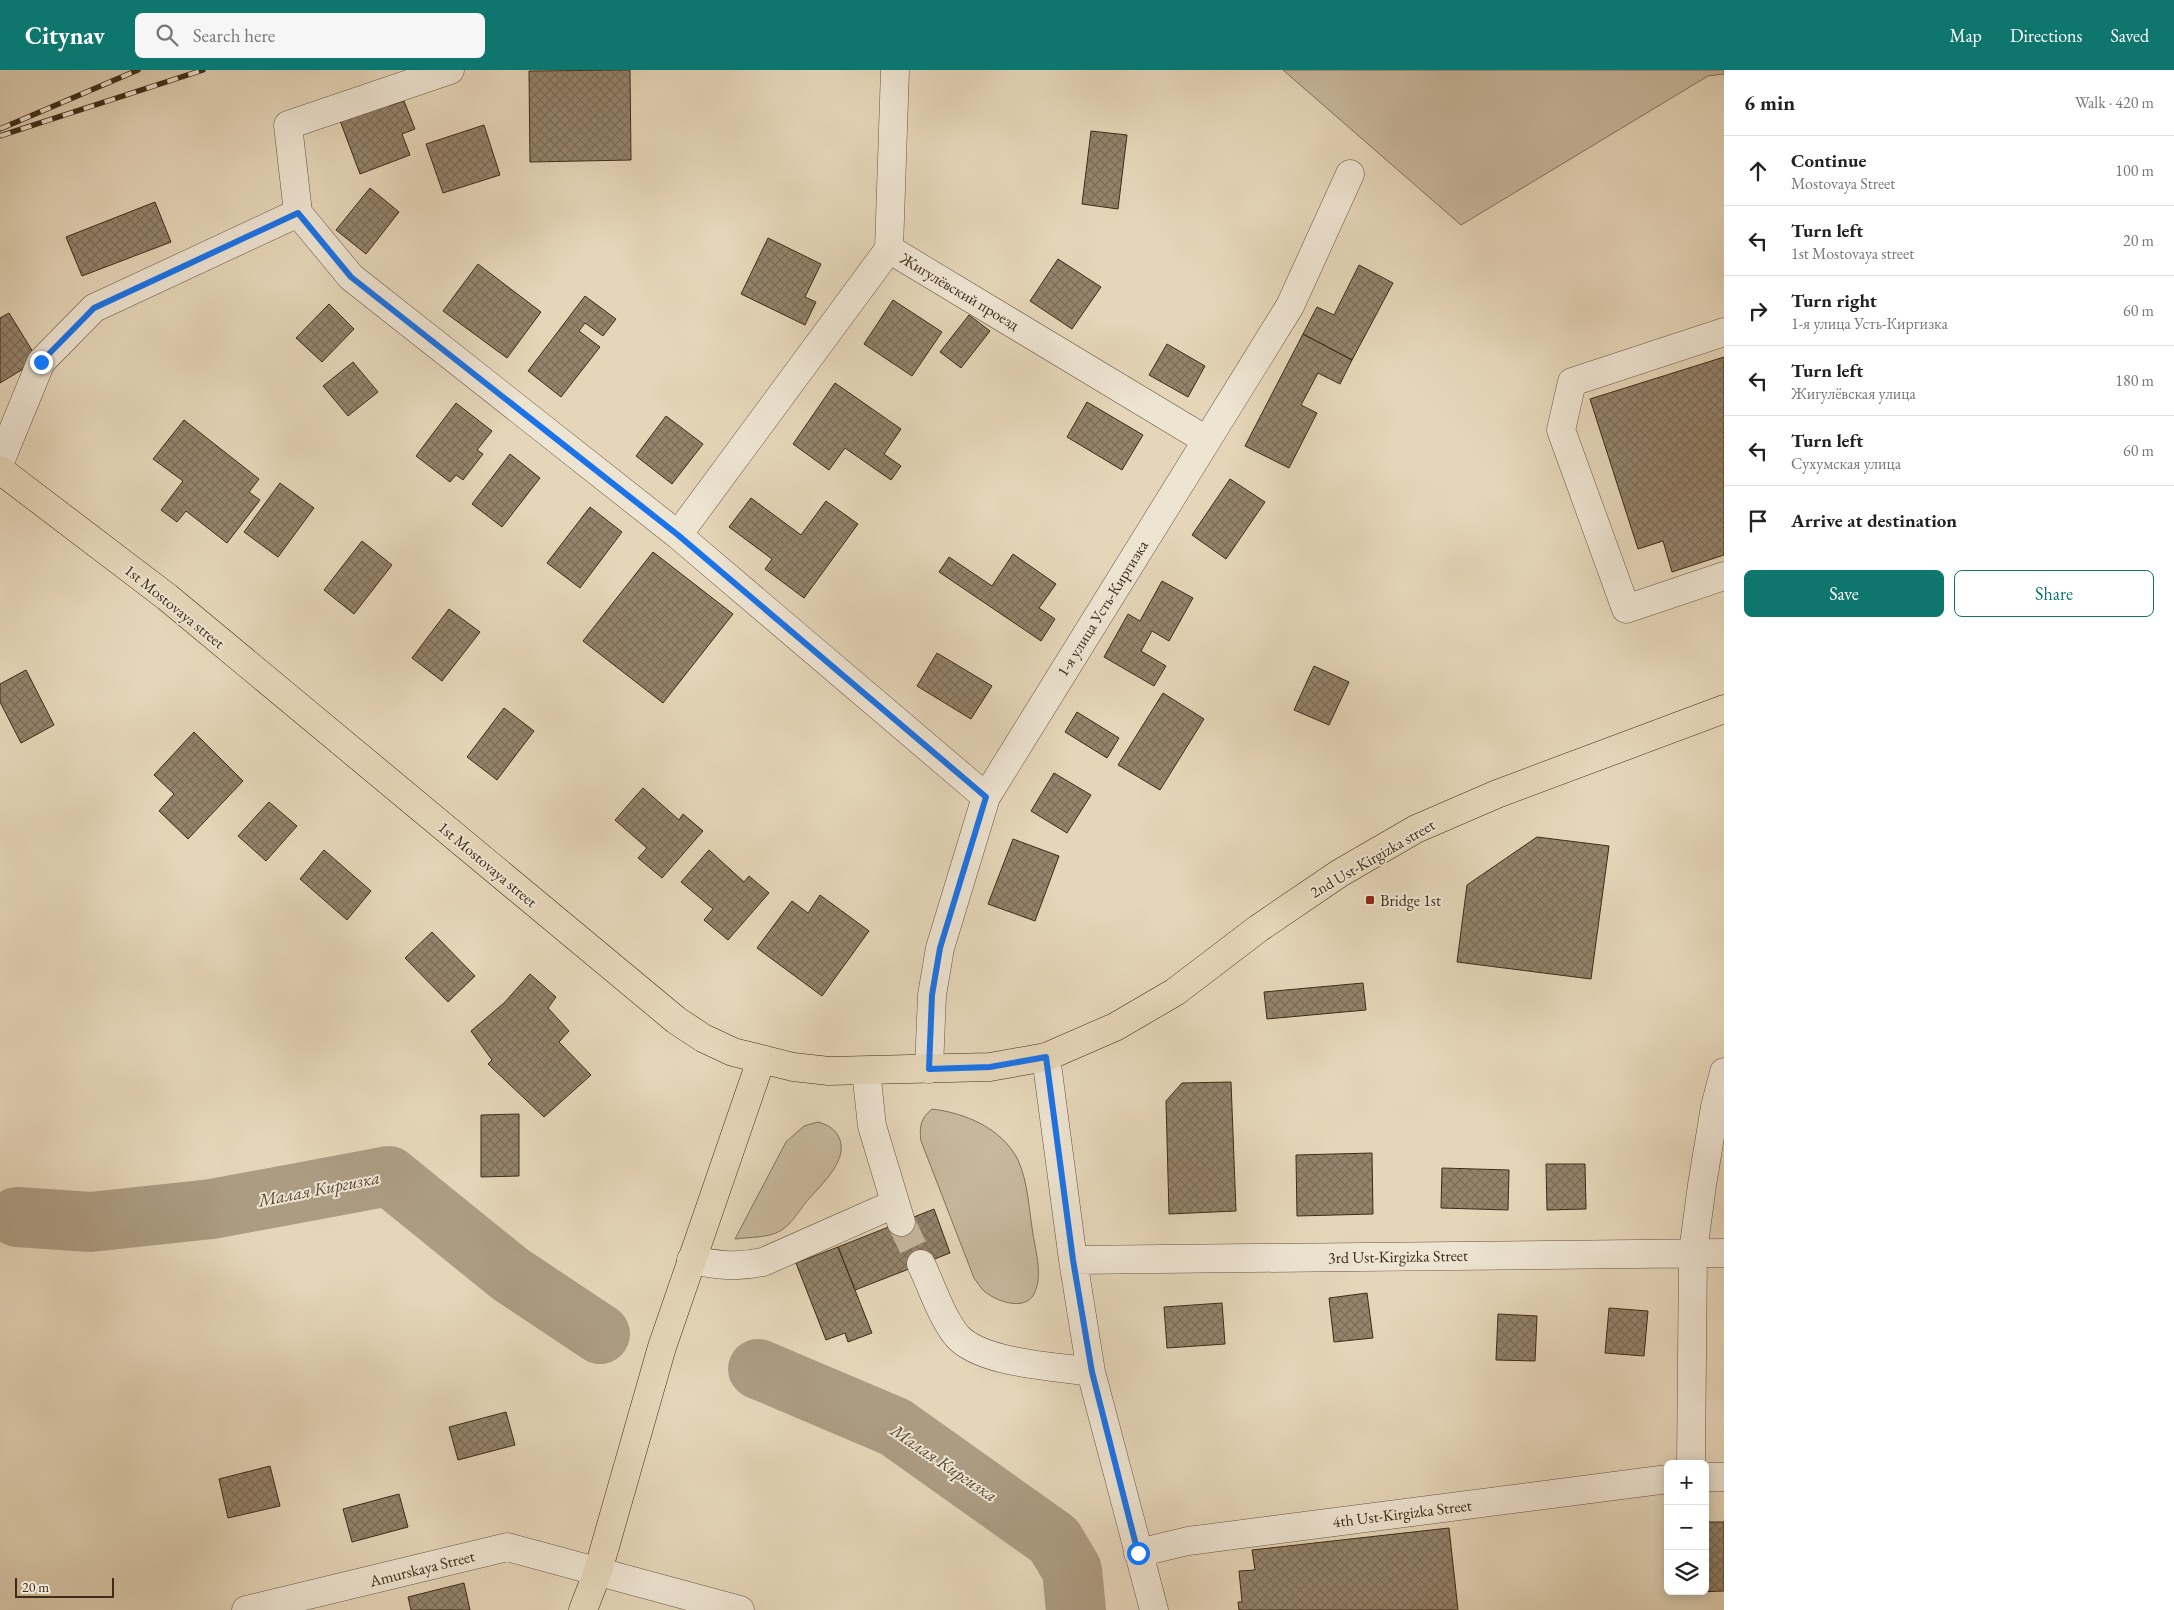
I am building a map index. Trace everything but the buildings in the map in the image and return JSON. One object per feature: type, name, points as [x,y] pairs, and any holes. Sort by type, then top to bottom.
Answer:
[{"type":"main road","name":"1st Mostovaya street","points":[[0,470],[167,597],[676,1020],[703,1038],[733,1052],[761,1060],[793,1067],[829,1071],[990,1067],[1046,1057]]},
{"type":"main road","name":"2nd Ust-Kirgizka street","points":[[1046,1057],[1115,1027],[1176,992],[1259,928],[1340,873],[1416,829],[1497,794],[1724,710]]},
{"type":"main road","points":[[583,1610],[598,1571],[662,1347],[761,1060]]},
{"type":"street","points":[[450,70],[288,125],[298,213],[351,277],[678,535],[986,797]]},
{"type":"street","points":[[889,249],[895,70]]},
{"type":"street","name":"1-я улица Усть-Киргизка","points":[[929,1069],[932,995],[940,948],[986,797],[1290,306],[1350,174]]},
{"type":"street","points":[[0,462],[41,362],[94,308],[298,213]]},
{"type":"street","name":"Жигулёвский проезд","points":[[678,535],[889,249],[1206,440]]},
{"type":"street","points":[[1724,332],[1572,382],[1561,430],[1626,609],[1724,576]]},
{"type":"street","points":[[1046,1057],[1073,1260],[1092,1372],[1154,1610]]},
{"type":"street","points":[[691,1260],[726,1266],[743,1266],[763,1262],[898,1213],[872,1126],[866,1071]]},
{"type":"street","points":[[1691,1460],[1693,1252],[1703,1175],[1715,1107],[1724,1072]]},
{"type":"street","name":"3rd Ust-Kirgizka Street","points":[[1073,1260],[1724,1253]]},
{"type":"street","points":[[921,1264],[948,1322],[958,1336],[969,1346],[984,1354],[1002,1359],[1092,1372]]},
{"type":"street","points":[[1709,1476],[1724,1477]]},
{"type":"street","name":"4th Ust-Kirgizka Street","points":[[1138,1553],[1188,1541],[1664,1480]]},
{"type":"street","name":"Amurskaya Street","points":[[246,1610],[507,1547],[740,1610]]},
{"type":"shaded area","points":[[1283,70],[1724,70],[1724,74],[1708,76],[1461,225]]},
{"type":"shaded area","points":[[932,1109],[957,1114],[981,1124],[1002,1139],[1018,1160],[1026,1187],[1038,1272],[1037,1287],[1034,1294],[1024,1303],[1009,1303],[994,1298],[983,1290],[974,1278],[921,1141],[920,1131],[922,1123],[925,1116]]},
{"type":"shaded area","points":[[818,1122],[833,1129],[841,1143],[841,1152],[833,1171],[784,1228],[770,1235],[735,1239],[786,1142],[804,1126]]},
{"type":"waterway","name":"Малая Киргизка","points":[[17,1217],[90,1222],[212,1209],[389,1176],[510,1274],[600,1334]]},
{"type":"waterway","name":"Малая Киргизка","points":[[758,1369],[895,1427],[1054,1540],[1072,1570],[1076,1610]]},
{"type":"tunnel","points":[[901,1222],[921,1264]]},
{"type":"railway","points":[[0,129],[138,70]]},
{"type":"railway","points":[[0,136],[203,70]]},
{"type":"place","name":"Bridge 1st","points":[[1370,900]]},
{"type":"route","points":[[41,362],[94,308],[298,213],[351,277],[678,535],[986,797],[940,948],[932,995],[929,1069],[990,1067],[1046,1057],[1073,1260],[1092,1372],[1138,1553]]}]
